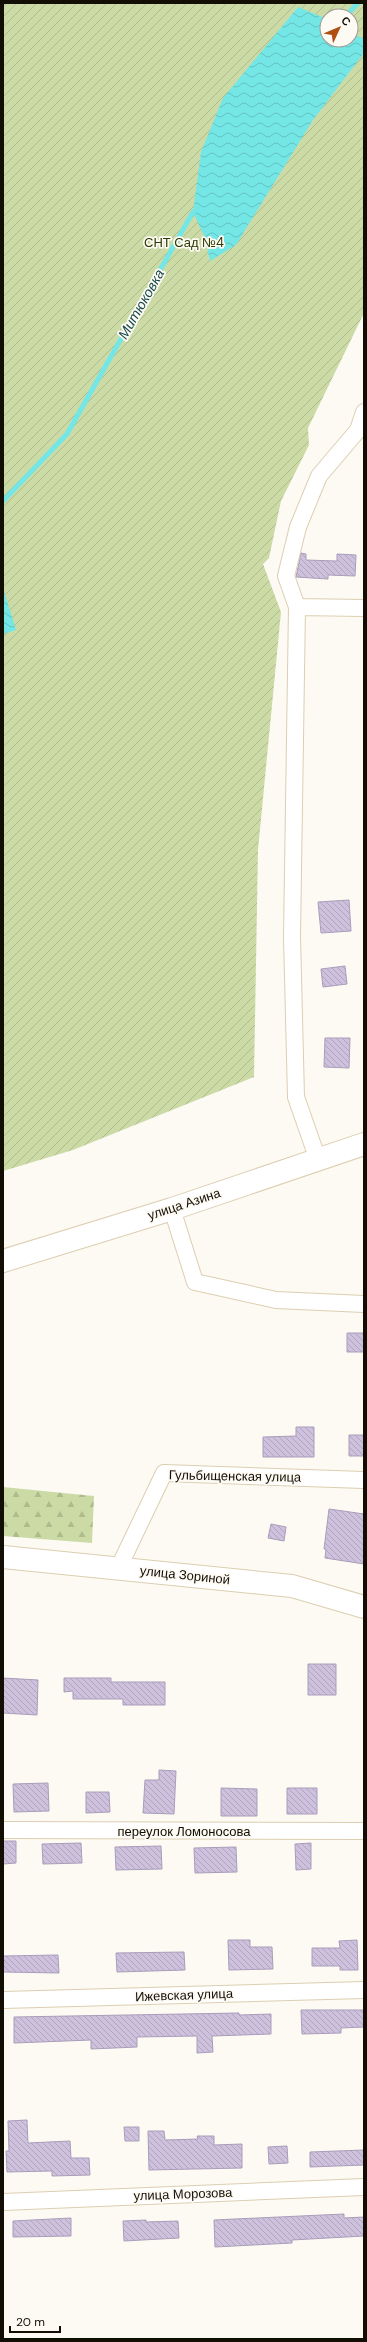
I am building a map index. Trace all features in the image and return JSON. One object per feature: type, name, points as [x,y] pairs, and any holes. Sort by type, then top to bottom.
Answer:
[{"type":"main road","name":"улица Азина","points":[[3,1261],[172,1209],[364,1144]]},
{"type":"main road","name":"улица Зориной","points":[[3,1557],[292,1586],[364,1606]]},
{"type":"street","points":[[318,1160],[296,1097],[292,937],[297,607],[286,576],[298,527],[319,476],[361,430],[364,412]]},
{"type":"street","points":[[297,607],[364,608]]},
{"type":"street","points":[[172,1209],[195,1282],[276,1300],[364,1304]]},
{"type":"street","name":"Гульбищенская улица","points":[[118,1569],[164,1473],[364,1480]]},
{"type":"street","name":"переулок Ломоносова","points":[[3,1830],[364,1831]]},
{"type":"street","name":"Ижевская улица","points":[[3,2000],[364,1990]]},
{"type":"street","name":"улица Морозова","points":[[3,2202],[364,2187]]},
{"type":"green space","name":"СНТ Сад №4","points":[[3,3],[364,3],[364,313],[308,428],[309,445],[281,501],[269,558],[263,564],[281,612],[258,850],[254,1077],[73,1150],[3,1171]]},
{"type":"green space","points":[[3,1487],[94,1496],[92,1543],[3,1536]]},
{"type":"water","points":[[298,7],[319,16],[319,48],[359,48],[359,36],[364,39],[364,53],[313,120],[236,245],[210,261],[205,238],[193,212],[201,152],[223,98]]},
{"type":"water","points":[[3,588],[16,630],[3,634]]},
{"type":"building","points":[[301,553],[306,554],[306,560],[337,561],[337,554],[356,555],[355,576],[328,575],[328,579],[296,577]]},
{"type":"building","points":[[349,900],[351,931],[321,933],[318,902]]},
{"type":"building","points":[[345,966],[347,984],[323,987],[321,969]]},
{"type":"building","points":[[325,1038],[350,1038],[349,1068],[324,1067]]},
{"type":"building","points":[[347,1333],[364,1333],[364,1352],[347,1352]]},
{"type":"building","points":[[296,1427],[314,1427],[314,1457],[263,1457],[263,1437],[296,1436]]},
{"type":"building","points":[[349,1435],[364,1435],[364,1456],[349,1456]]},
{"type":"building","points":[[329,1509],[364,1514],[364,1564],[325,1558],[326,1549],[324,1549]]},
{"type":"building","points":[[271,1524],[286,1527],[284,1541],[268,1538]]},
{"type":"building","points":[[308,1664],[336,1664],[336,1695],[308,1695]]},
{"type":"building","points":[[3,1678],[38,1680],[37,1715],[3,1713]]},
{"type":"building","points":[[64,1678],[111,1678],[111,1682],[165,1682],[165,1705],[123,1705],[123,1699],[73,1699],[73,1691],[64,1692]]},
{"type":"building","points":[[159,1770],[176,1771],[174,1814],[143,1813],[145,1780],[159,1780]]},
{"type":"building","points":[[48,1783],[49,1811],[14,1812],[13,1784]]},
{"type":"building","points":[[221,1788],[257,1789],[257,1816],[221,1816]]},
{"type":"building","points":[[287,1788],[317,1788],[317,1814],[287,1814]]},
{"type":"building","points":[[86,1792],[109,1792],[110,1812],[86,1813]]},
{"type":"building","points":[[3,1841],[16,1841],[16,1863],[3,1864]]},
{"type":"building","points":[[81,1843],[82,1863],[43,1864],[42,1844]]},
{"type":"building","points":[[311,1843],[311,1869],[296,1870],[295,1844]]},
{"type":"building","points":[[161,1846],[162,1869],[116,1870],[115,1847]]},
{"type":"building","points":[[236,1847],[237,1872],[195,1873],[194,1848]]},
{"type":"building","points":[[228,1940],[250,1940],[250,1947],[272,1947],[273,1969],[229,1970]]},
{"type":"building","points":[[357,1940],[358,1970],[340,1970],[340,1966],[312,1966],[312,1948],[340,1948],[339,1941]]},
{"type":"building","points":[[184,1952],[185,1970],[117,1972],[116,1953]]},
{"type":"building","points":[[58,1955],[59,1973],[3,1972],[3,1956]]},
{"type":"building","points":[[301,2010],[364,2010],[364,2027],[341,2028],[341,2033],[302,2034]]},
{"type":"building","points":[[239,2013],[239,2015],[271,2014],[271,2034],[212,2036],[213,2052],[197,2053],[197,2036],[137,2037],[137,2047],[91,2049],[91,2040],[14,2043],[14,2017]]},
{"type":"building","points":[[27,2120],[28,2143],[70,2141],[71,2158],[89,2158],[90,2175],[52,2176],[52,2171],[7,2172],[6,2151],[9,2151],[8,2121]]},
{"type":"building","points":[[124,2127],[139,2127],[139,2141],[125,2141]]},
{"type":"building","points":[[148,2131],[164,2131],[165,2140],[198,2139],[197,2136],[214,2136],[214,2145],[242,2144],[242,2168],[149,2170]]},
{"type":"building","points":[[287,2146],[288,2163],[269,2164],[268,2147]]},
{"type":"building","points":[[364,2150],[364,2165],[310,2167],[310,2152]]},
{"type":"building","points":[[344,2214],[344,2218],[364,2217],[364,2236],[292,2240],[292,2243],[215,2247],[214,2220]]},
{"type":"building","points":[[71,2218],[71,2236],[13,2237],[13,2221]]},
{"type":"building","points":[[146,2220],[146,2222],[178,2221],[179,2238],[124,2241],[123,2221]]},
{"type":"waterway","name":"Митюковка","points":[[353,8],[358,3]]},
{"type":"waterway","name":"Митюковка","points":[[3,501],[67,434],[193,212],[197,209]]}]
